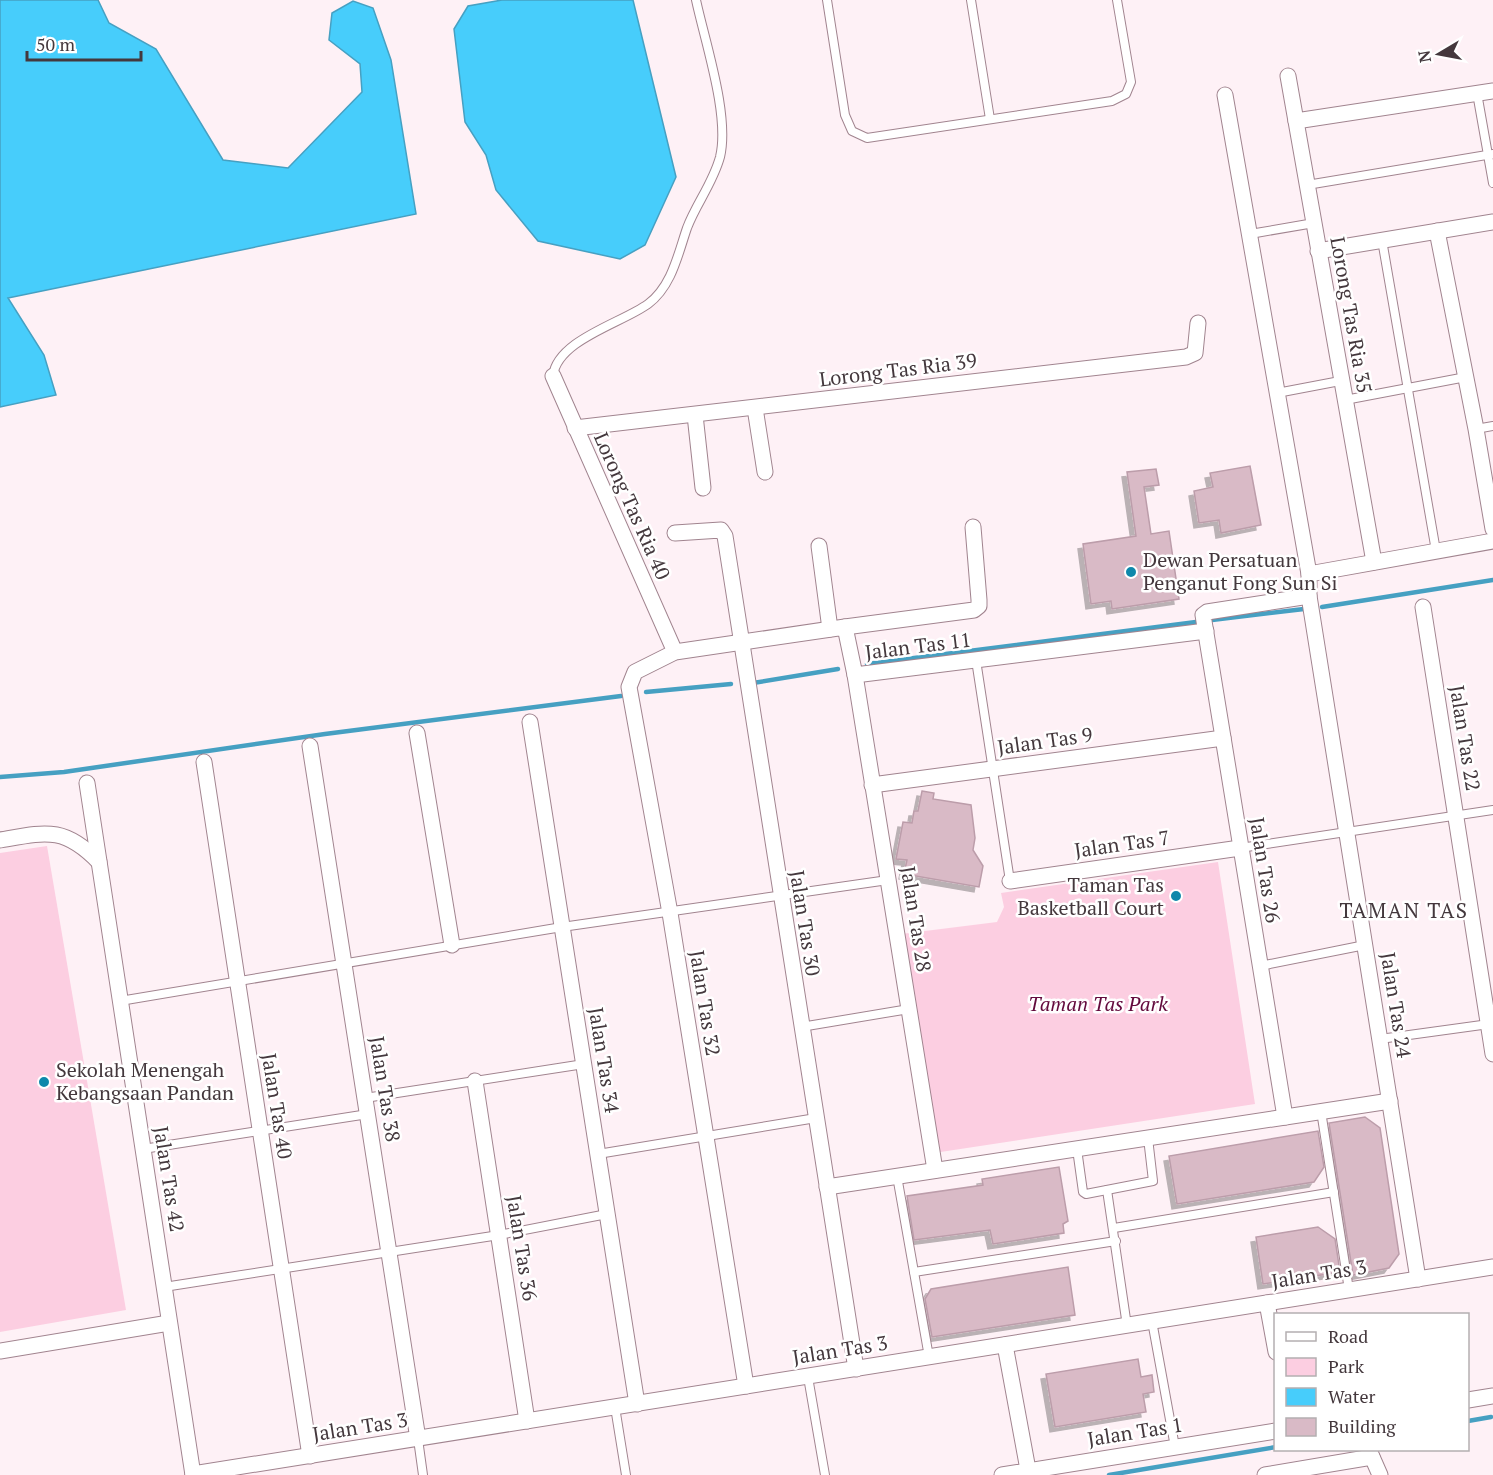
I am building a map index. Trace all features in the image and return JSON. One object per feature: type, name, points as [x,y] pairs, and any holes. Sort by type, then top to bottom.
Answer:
[{"type":"street","name":"Lorong Tas Ria 35","points":[[1288,76],[1340,381],[1374,562]]},
{"type":"street","points":[[1296,121],[1493,91]]},
{"type":"street","name":"Jalan Tas 24","points":[[1225,95],[1309,574],[1309,596],[1418,1279]]},
{"type":"street","points":[[1318,251],[1493,222]]},
{"type":"street","points":[[1437,231],[1476,429],[1493,530]]},
{"type":"street","name":"Lorong Tas Ria 39","points":[[575,428],[1186,357],[1196,353],[1198,323]]},
{"type":"street","name":"Lorong Tas Ria 40","points":[[553,376],[675,652]]},
{"type":"street","points":[[755,408],[765,472]]},
{"type":"street","points":[[695,414],[703,488]]},
{"type":"street","points":[[675,652],[974,610],[979,606],[979,600],[973,528]]},
{"type":"street","name":"Jalan Tas 30","points":[[675,533],[714,529],[721,530],[725,536],[856,1369]]},
{"type":"street","points":[[1309,574],[1493,541]]},
{"type":"street","name":"Jalan Tas 11","points":[[819,546],[838,628],[855,675],[1206,631]]},
{"type":"street","points":[[1206,631],[1203,615],[1207,612],[1309,596]]},
{"type":"street","name":"Jalan Tas 22","points":[[1423,607],[1490,1023],[1493,1054]]},
{"type":"street","name":"Jalan Tas 26","points":[[1206,631],[1285,1117]]},
{"type":"street","name":"Jalan Tas 32","points":[[675,652],[635,672],[629,687],[670,913],[746,1386]]},
{"type":"street","name":"Jalan Tas 28","points":[[855,675],[935,1170]]},
{"type":"street","name":"Jalan Tas 34","points":[[530,722],[637,1404]]},
{"type":"street","points":[[417,733],[452,945]]},
{"type":"street","name":"Jalan Tas 9","points":[[872,785],[1223,738]]},
{"type":"street","name":"Jalan Tas 38","points":[[310,746],[418,1438]]},
{"type":"street","name":"Jalan Tas 40","points":[[204,762],[310,1456]]},
{"type":"street","name":"Jalan Tas 42","points":[[87,783],[192,1475]]},
{"type":"street","points":[[0,840],[46,832],[60,833],[83,846],[99,862]]},
{"type":"street","name":"Jalan Tas 7","points":[[1010,880],[1240,849]]},
{"type":"street","name":"Jalan Tas 36","points":[[475,1081],[527,1421]]},
{"type":"street","points":[[827,1187],[1389,1101]]},
{"type":"street","name":"Jalan Tas 3","points":[[192,1475],[1493,1267]]},
{"type":"street","points":[[1267,1303],[1274,1346]]},
{"type":"street","points":[[0,1351],[170,1323]]},
{"type":"street","points":[[1005,1345],[1028,1473]]},
{"type":"street","points":[[1469,1401],[1493,1396]]},
{"type":"street","name":"Jalan Tas 1","points":[[1002,1475],[1028,1473],[1274,1431]]},
{"type":"street","points":[[1265,1475],[1371,1453],[1380,1475]]},
{"type":"lane","points":[[553,376],[554,366],[568,350],[648,304],[663,288],[689,223],[716,169],[722,149],[722,122],[696,0]]},
{"type":"lane","points":[[827,0],[845,115],[852,131],[867,138],[1112,101],[1126,94],[1131,82],[1117,0]]},
{"type":"lane","points":[[971,0],[990,119]]},
{"type":"lane","points":[[1477,93],[1491,155],[1493,183]]},
{"type":"lane","points":[[1307,185],[1491,155]]},
{"type":"lane","points":[[1250,234],[1314,223]]},
{"type":"lane","points":[[1382,240],[1436,551]]},
{"type":"lane","points":[[1345,400],[1407,386],[1466,377]]},
{"type":"lane","points":[[1278,393],[1340,381]]},
{"type":"lane","points":[[1476,429],[1493,426]]},
{"type":"lane","points":[[976,660],[1010,880]]},
{"type":"lane","points":[[1240,849],[1493,810]]},
{"type":"lane","points":[[120,1000],[562,927],[888,880]]},
{"type":"lane","points":[[1260,966],[1365,945]]},
{"type":"lane","points":[[801,1026],[909,1009]]},
{"type":"lane","points":[[1380,1039],[1490,1023]]},
{"type":"lane","points":[[365,1098],[584,1064]]},
{"type":"lane","points":[[1321,1112],[1349,1290]]},
{"type":"lane","points":[[143,1149],[368,1114]]},
{"type":"lane","points":[[598,1154],[816,1118]]},
{"type":"lane","points":[[1077,1149],[1083,1192],[1107,1190],[1153,1181],[1149,1138]]},
{"type":"lane","points":[[897,1176],[929,1357]]},
{"type":"lane","points":[[1107,1190],[1127,1326]]},
{"type":"lane","points":[[1114,1228],[1334,1192]]},
{"type":"lane","points":[[164,1287],[499,1235],[606,1214]]},
{"type":"lane","points":[[914,1272],[1116,1241]]},
{"type":"lane","points":[[1152,1322],[1175,1447]]},
{"type":"lane","points":[[808,1377],[825,1475]]},
{"type":"lane","points":[[615,1407],[626,1475]]},
{"type":"lane","points":[[418,1438],[423,1475]]},
{"type":"green space","name":"Sekolah Menengah Kebangsaan Pandan","points":[[47,846],[126,1310],[0,1332],[0,853]]},
{"type":"green space","name":"Taman Tas Park","points":[[1218,862],[1255,1104],[934,1153],[901,934],[997,922],[1004,907],[1001,893]]},
{"type":"water","points":[[0,0],[98,0],[109,23],[156,49],[223,160],[288,168],[362,92],[360,64],[329,40],[332,13],[353,1],[373,8],[391,60],[416,214],[8,298],[44,355],[56,395],[0,407]]},
{"type":"water","points":[[502,0],[633,0],[676,177],[645,245],[620,259],[538,241],[496,190],[486,155],[465,122],[454,29],[468,6]]},
{"type":"building","points":[[1250,466],[1261,525],[1221,533],[1219,520],[1199,523],[1194,491],[1213,487],[1210,473]]},
{"type":"building","name":"Dewan Persatuan Penganut Fong Sun Si","points":[[1156,469],[1159,485],[1144,487],[1151,534],[1169,531],[1179,599],[1112,609],[1111,601],[1091,604],[1083,544],[1136,536],[1127,472]]},
{"type":"building","points":[[922,791],[934,793],[933,799],[971,805],[975,838],[973,850],[983,866],[979,887],[904,874],[907,860],[896,859],[903,822],[912,823],[914,811],[918,811]]},
{"type":"building","points":[[1365,1117],[1380,1128],[1399,1254],[1389,1268],[1353,1275],[1329,1123]]},
{"type":"building","points":[[1318,1131],[1324,1167],[1314,1182],[1177,1204],[1169,1156]]},
{"type":"building","points":[[1059,1167],[1068,1221],[1063,1224],[1064,1233],[993,1244],[990,1230],[914,1240],[907,1196],[983,1185],[982,1179]]},
{"type":"building","points":[[1318,1227],[1335,1239],[1340,1272],[1263,1284],[1256,1237]]},
{"type":"building","points":[[1068,1267],[1075,1315],[932,1337],[925,1299],[931,1289]]},
{"type":"building","points":[[1138,1359],[1141,1377],[1152,1375],[1154,1392],[1143,1394],[1146,1412],[1055,1427],[1046,1374]]},
{"type":"waterway","points":[[1322,607],[1493,580]]},
{"type":"waterway","points":[[1212,620],[1304,609]]},
{"type":"waterway","points":[[867,664],[1196,622]]},
{"type":"waterway","points":[[753,683],[838,669]]},
{"type":"waterway","points":[[646,692],[731,684]]},
{"type":"waterway","points":[[0,777],[64,772],[325,734],[621,696]]},
{"type":"waterway","points":[[1469,1421],[1491,1417]]},
{"type":"waterway","points":[[1109,1475],[1274,1447]]},
{"type":"place","name":"Dewan Persatuan Penganut Fong Sun Si","points":[[1131,572]]},
{"type":"place","name":"Taman Tas Basketball Court","points":[[1176,896]]},
{"type":"place","name":"Sekolah Menengah Kebangsaan Pandan","points":[[44,1082]]},
{"type":"district","name":"TAMAN TAS","points":[[1404,911]]}]
